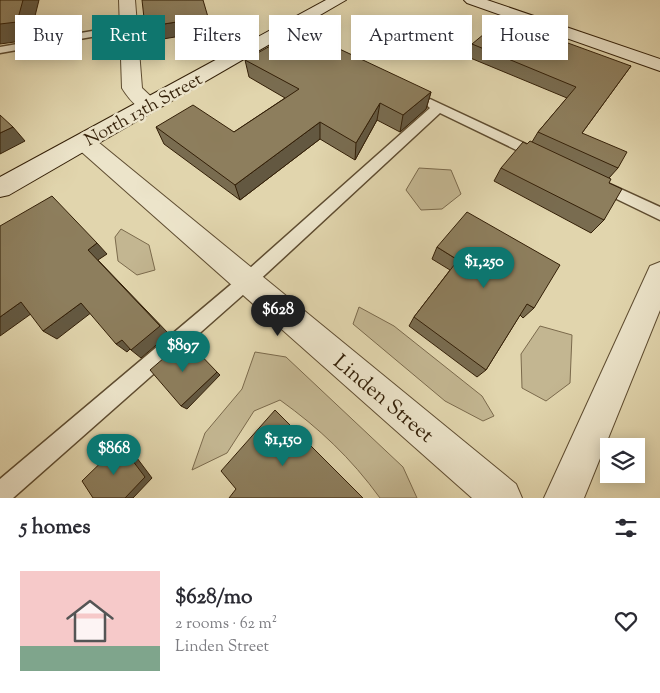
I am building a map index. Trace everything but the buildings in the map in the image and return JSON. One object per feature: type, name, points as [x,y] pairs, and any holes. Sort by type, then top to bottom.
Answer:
[{"type":"street","points":[[127,0],[128,15]]},
{"type":"street","name":"North 13th Street","points":[[0,188],[150,105],[290,36],[338,0]]},
{"type":"street","points":[[472,0],[660,65]]},
{"type":"street","points":[[130,60],[132,88],[136,94],[150,105]]},
{"type":"street","name":"Linden Street","points":[[84,142],[502,498]]},
{"type":"street","points":[[564,498],[660,275]]},
{"type":"lane","points":[[0,50],[92,34]]},
{"type":"lane","points":[[421,99],[554,163]]},
{"type":"lane","points":[[0,494],[247,280],[439,107]]},
{"type":"lane","points":[[589,180],[660,214]]},
{"type":"shaded area","points":[[419,168],[451,170],[461,194],[442,209],[421,210],[406,190]]},
{"type":"shaded area","points":[[121,229],[149,245],[155,270],[137,275],[118,261],[115,237]]},
{"type":"shaded area","points":[[359,307],[394,326],[482,396],[494,416],[483,421],[445,401],[353,324]]},
{"type":"shaded area","points":[[540,326],[572,335],[570,383],[546,401],[522,388],[521,354]]},
{"type":"shaded area","points":[[255,352],[286,357],[403,467],[417,498],[380,498],[334,444],[280,400],[254,411],[227,453],[192,470],[205,433],[242,389]]}]
